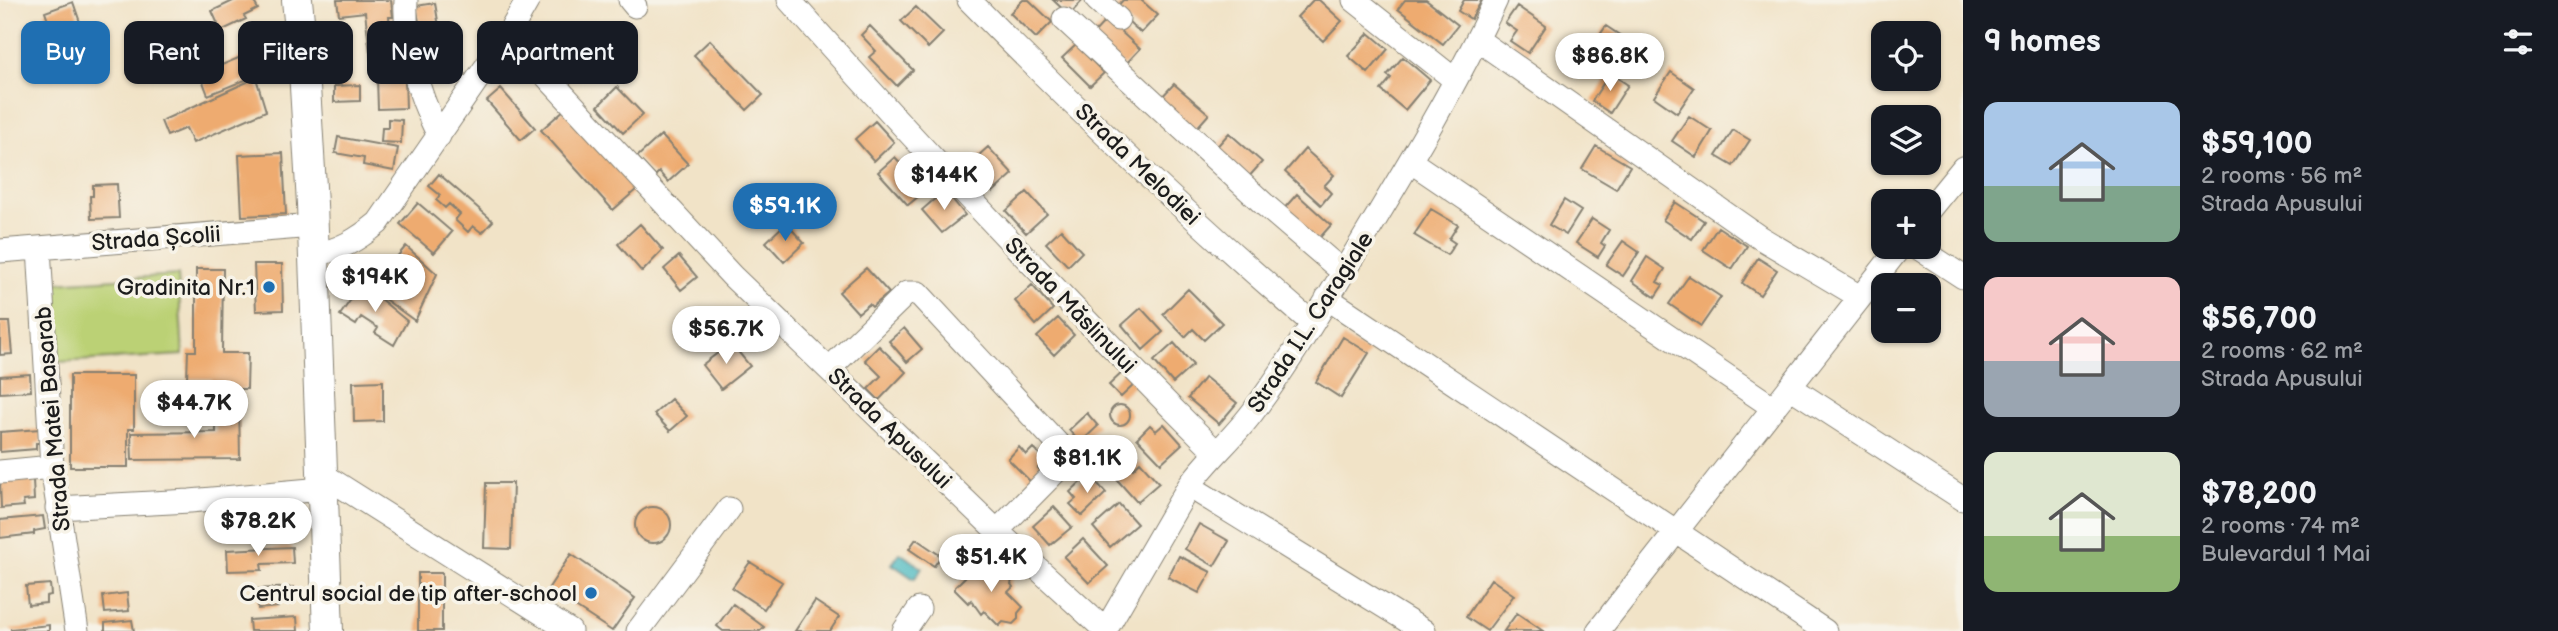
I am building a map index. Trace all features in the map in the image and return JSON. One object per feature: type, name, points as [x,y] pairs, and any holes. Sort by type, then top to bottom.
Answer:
[{"type":"main road","points":[[297,0],[306,94],[328,631]]},
{"type":"street","points":[[406,0],[407,38],[420,98],[439,136]]},
{"type":"street","name":"Strada Școlii","points":[[516,21],[528,0]]},
{"type":"street","name":"Strada Măslinului","points":[[789,0],[885,108],[1055,290],[1216,452]]},
{"type":"street","name":"Strada Melodiei","points":[[969,0],[1245,266],[1312,323]]},
{"type":"street","points":[[1097,0],[1118,19]]},
{"type":"street","points":[[1354,0],[1455,80]]},
{"type":"street","name":"Strada I.L. Caragiale","points":[[1106,631],[1189,486],[1256,408],[1312,323],[1410,162],[1478,40],[1496,0]]},
{"type":"street","points":[[1064,19],[1257,197],[1343,272]]},
{"type":"street","points":[[1478,40],[1759,237],[1860,297]]},
{"type":"street","name":"Strada Școlii","points":[[0,251],[38,247],[313,240],[335,251],[378,223],[477,80]]},
{"type":"street","name":"Strada Apusului","points":[[554,84],[732,276],[997,531],[1106,631]]},
{"type":"street","points":[[1410,162],[1774,408]]},
{"type":"street","points":[[1941,195],[1963,168]]},
{"type":"street","name":"Strada Matei Basarab","points":[[38,247],[52,467],[78,631]]},
{"type":"street","points":[[1598,631],[1890,259]]},
{"type":"street","points":[[1935,259],[1963,277]]},
{"type":"street","points":[[829,369],[907,293],[918,293],[1070,457],[997,531]]},
{"type":"street","points":[[1327,298],[1825,631]]},
{"type":"street","points":[[1790,387],[1963,499]]},
{"type":"street","points":[[0,472],[52,467]]},
{"type":"street","points":[[57,508],[190,501],[322,482],[570,631]]},
{"type":"street","points":[[1189,486],[1424,631]]},
{"type":"street","points":[[638,631],[729,509]]},
{"type":"street","points":[[904,631],[919,609]]},
{"type":"green space","points":[[178,275],[183,355],[58,362],[54,283]]},
{"type":"water","points":[[900,553],[922,568],[914,579],[892,564]]},
{"type":"building","points":[[235,0],[259,0],[254,2],[258,9],[244,16],[246,19],[224,30],[224,21],[216,21],[212,11]]},
{"type":"building","points":[[337,0],[391,0],[393,17],[389,17],[389,21],[367,21],[367,29],[365,12],[339,15]]},
{"type":"building","points":[[1023,0],[1029,0],[1052,22],[1036,38],[1010,13]]},
{"type":"building","points":[[1053,0],[1083,0],[1069,15]]},
{"type":"building","points":[[1123,0],[1141,0],[1158,15],[1141,33],[1115,9]]},
{"type":"building","points":[[1313,0],[1319,0],[1342,21],[1323,41],[1297,17]]},
{"type":"building","points":[[1405,0],[1426,0],[1458,25],[1443,44],[1398,9]]},
{"type":"building","points":[[1464,0],[1482,0],[1471,19],[1458,11]]},
{"type":"building","points":[[73,2],[80,21],[48,21],[45,12]]},
{"type":"building","points":[[435,3],[438,21],[419,21],[416,6]]},
{"type":"building","points":[[1517,6],[1546,26],[1528,53],[1510,41],[1517,31],[1505,23]]},
{"type":"building","points":[[916,7],[943,33],[928,48],[901,21]]},
{"type":"building","points":[[1107,19],[1140,49],[1124,66],[1091,36]]},
{"type":"building","points":[[870,26],[913,70],[897,86],[869,57],[876,51],[861,35]]},
{"type":"building","points":[[1606,26],[1627,40],[1608,68],[1587,54]]},
{"type":"building","points":[[1369,33],[1388,49],[1368,73],[1348,56]]},
{"type":"building","points":[[710,40],[763,95],[747,110],[694,55]]},
{"type":"building","points":[[1637,40],[1655,52],[1640,74],[1622,62]]},
{"type":"building","points":[[1076,45],[1104,73],[1090,86],[1062,58]]},
{"type":"building","points":[[1403,57],[1430,80],[1405,110],[1381,90],[1391,78],[1387,75]]},
{"type":"building","points":[[238,58],[238,83],[208,95],[204,84],[224,84],[224,64]]},
{"type":"building","points":[[1671,72],[1694,88],[1677,113],[1654,97]]},
{"type":"building","points":[[1610,73],[1628,85],[1610,113],[1592,101]]},
{"type":"building","points":[[243,84],[258,84],[266,111],[193,143],[186,128],[167,136],[161,121]]},
{"type":"building","points":[[377,84],[405,84],[406,108],[378,109]]},
{"type":"building","points":[[1174,84],[1209,114],[1194,131],[1159,100]]},
{"type":"building","points":[[360,85],[360,101],[334,102],[334,86]]},
{"type":"building","points":[[617,87],[643,114],[623,133],[598,106]]},
{"type":"building","points":[[501,89],[535,128],[521,140],[487,101]]},
{"type":"building","points":[[565,109],[637,189],[613,210],[541,130]]},
{"type":"building","points":[[1689,116],[1712,131],[1696,157],[1672,141]]},
{"type":"building","points":[[388,119],[402,120],[401,143],[381,142],[382,128],[388,128]]},
{"type":"building","points":[[875,121],[894,142],[874,161],[855,139]]},
{"type":"building","points":[[1733,130],[1750,140],[1733,166],[1716,156]]},
{"type":"building","points":[[1229,133],[1262,162],[1246,180],[1213,151]]},
{"type":"building","points":[[661,135],[688,164],[668,182],[659,172],[655,176],[637,157]]},
{"type":"building","points":[[338,137],[398,148],[394,171],[363,165],[364,158],[335,153]]},
{"type":"building","points":[[1596,146],[1630,166],[1616,189],[1582,169]]},
{"type":"building","points":[[988,147],[1013,174],[993,192],[968,165]]},
{"type":"building","points":[[1305,149],[1334,175],[1324,186],[1331,193],[1321,205],[1285,172]]},
{"type":"building","points":[[283,153],[286,214],[242,216],[239,155]]},
{"type":"building","points":[[895,157],[925,191],[908,205],[878,172]]},
{"type":"building","points":[[439,174],[493,221],[482,233],[473,226],[468,232],[455,220],[460,214],[449,204],[445,208],[436,200],[440,195],[429,186]]},
{"type":"building","points":[[117,184],[119,218],[91,219],[90,196],[93,196],[93,185]]},
{"type":"building","points":[[945,190],[965,215],[942,233],[922,210]]},
{"type":"building","points":[[1027,192],[1047,214],[1026,233],[1006,211]]},
{"type":"building","points":[[1297,194],[1331,225],[1315,243],[1281,212]]},
{"type":"building","points":[[1564,200],[1581,211],[1566,235],[1549,225]]},
{"type":"building","points":[[1675,202],[1704,221],[1692,239],[1663,220]]},
{"type":"building","points":[[418,203],[452,232],[434,253],[400,224]]},
{"type":"building","points":[[1431,209],[1458,225],[1449,239],[1455,243],[1447,255],[1414,235]]},
{"type":"building","points":[[1592,219],[1609,230],[1601,243],[1605,246],[1598,257],[1576,243]]},
{"type":"building","points":[[786,223],[804,243],[784,262],[766,242]]},
{"type":"building","points":[[640,224],[663,250],[642,272],[618,244]]},
{"type":"building","points":[[1718,227],[1747,246],[1732,269],[1703,250]]},
{"type":"building","points":[[1061,229],[1082,252],[1068,266],[1046,243]]},
{"type":"building","points":[[1623,241],[1639,252],[1623,276],[1606,265]]},
{"type":"building","points":[[406,246],[437,274],[415,321],[375,292],[383,280],[409,300],[419,278],[396,258]]},
{"type":"building","points":[[679,256],[697,277],[681,290],[664,269]]},
{"type":"building","points":[[1647,257],[1665,269],[1657,282],[1663,285],[1655,297],[1632,281]]},
{"type":"building","points":[[1758,258],[1777,270],[1760,295],[1742,283]]},
{"type":"building","name":"Gradinita Nr.1","points":[[254,264],[282,264],[283,310],[256,311]]},
{"type":"building","points":[[866,268],[889,293],[872,307],[869,304],[858,313],[839,292]]},
{"type":"building","points":[[196,269],[223,269],[222,353],[248,353],[247,389],[241,389],[241,394],[212,394],[212,379],[187,379],[188,351],[196,351]]},
{"type":"building","points":[[1689,276],[1721,297],[1701,326],[1669,304]]},
{"type":"building","points":[[362,284],[407,321],[394,345],[375,333],[378,328],[361,317],[356,325],[340,315]]},
{"type":"building","points":[[1032,285],[1053,309],[1036,325],[1015,301]]},
{"type":"building","points":[[1188,289],[1222,323],[1204,340],[1193,329],[1185,337],[1163,314]]},
{"type":"building","points":[[1141,308],[1163,332],[1143,350],[1122,325]]},
{"type":"building","points":[[1058,318],[1074,335],[1054,355],[1037,337]]},
{"type":"building","points":[[0,322],[9,322],[12,354],[0,355]]},
{"type":"building","points":[[904,328],[922,349],[907,362],[889,341]]},
{"type":"building","points":[[1343,337],[1369,353],[1341,398],[1316,382]]},
{"type":"building","points":[[731,343],[750,366],[721,389],[702,365]]},
{"type":"building","points":[[1174,343],[1193,365],[1173,383],[1154,361]]},
{"type":"building","points":[[879,346],[906,372],[879,400],[868,389],[881,376],[865,360]]},
{"type":"building","points":[[1124,371],[1136,383],[1121,397],[1109,385]]},
{"type":"building","points":[[30,374],[31,391],[0,393],[0,376]]},
{"type":"building","points":[[70,375],[134,375],[134,429],[128,429],[128,467],[70,467]]},
{"type":"building","points":[[1205,377],[1237,403],[1219,424],[1188,398]]},
{"type":"building","points":[[383,381],[383,421],[354,422],[353,382]]},
{"type":"building","points":[[671,399],[687,416],[670,431],[654,414]]},
{"type":"building","points":[[239,400],[240,459],[132,460],[131,433],[216,432],[215,401]]},
{"type":"building","points":[[1120,405],[1127,408],[1130,415],[1127,422],[1120,425],[1113,422],[1110,415],[1113,408]]},
{"type":"building","points":[[1087,413],[1098,426],[1080,443],[1069,430]]},
{"type":"building","points":[[1164,424],[1182,444],[1161,463],[1137,438],[1150,425],[1156,431]]},
{"type":"building","points":[[40,429],[41,443],[36,443],[36,449],[0,452],[0,432]]},
{"type":"building","points":[[1019,447],[1026,455],[1033,448],[1046,460],[1038,468],[1042,472],[1031,482],[1008,459]]},
{"type":"building","points":[[1126,462],[1133,469],[1140,462],[1159,483],[1137,502],[1112,474]]},
{"type":"building","points":[[1089,474],[1106,493],[1082,516],[1070,504],[1076,499],[1070,492]]},
{"type":"building","points":[[33,480],[34,500],[23,501],[24,506],[1,508],[0,482]]},
{"type":"building","points":[[486,483],[513,483],[511,549],[484,548]]},
{"type":"building","points":[[1119,504],[1137,524],[1110,547],[1093,527]]},
{"type":"building","points":[[653,507],[666,512],[671,525],[666,538],[653,543],[640,538],[635,525],[640,512]]},
{"type":"building","points":[[1054,507],[1072,527],[1050,545],[1033,526]]},
{"type":"building","points":[[43,516],[45,529],[34,531],[34,534],[0,538],[0,520]]},
{"type":"building","points":[[1199,524],[1229,541],[1214,566],[1185,549]]},
{"type":"building","points":[[916,539],[941,556],[934,566],[909,549]]},
{"type":"building","points":[[1083,539],[1108,566],[1089,583],[1064,557]]},
{"type":"building","points":[[292,547],[293,563],[261,564],[262,570],[228,571],[227,550]]},
{"type":"building","name":"Centrul social de tip after-school","points":[[571,554],[635,598],[612,631],[548,589]]},
{"type":"building","points":[[1179,556],[1211,572],[1199,593],[1168,577]]},
{"type":"building","points":[[750,562],[782,582],[764,609],[732,588]]},
{"type":"building","points":[[980,562],[992,574],[996,570],[999,573],[1007,572],[1013,577],[1013,587],[1008,592],[1023,607],[1013,624],[1003,622],[999,626],[984,611],[981,614],[971,600],[968,603],[955,590]]},
{"type":"building","points":[[418,573],[442,573],[442,631],[418,631]]},
{"type":"building","points":[[1491,579],[1514,595],[1487,631],[1466,617]]},
{"type":"building","points":[[50,584],[51,595],[46,596],[46,603],[28,605],[26,586]]},
{"type":"building","points":[[294,587],[295,601],[278,602],[278,607],[258,609],[257,589]]},
{"type":"building","points":[[127,593],[129,611],[105,613],[103,596]]},
{"type":"building","points":[[815,601],[839,617],[830,631],[795,631]]},
{"type":"building","points":[[733,604],[764,627],[760,631],[723,631],[717,626]]},
{"type":"building","points":[[1517,613],[1543,631],[1504,631]]},
{"type":"building","points":[[297,617],[298,631],[250,631],[249,620]]},
{"type":"building","points":[[132,620],[134,631],[105,631],[105,623]]},
{"type":"building","points":[[49,625],[49,631],[11,631],[11,629]]},
{"type":"place","name":"Gradinita Nr.1","points":[[269,287]]},
{"type":"place","name":"Centrul social de tip after-school","points":[[591,593]]}]
